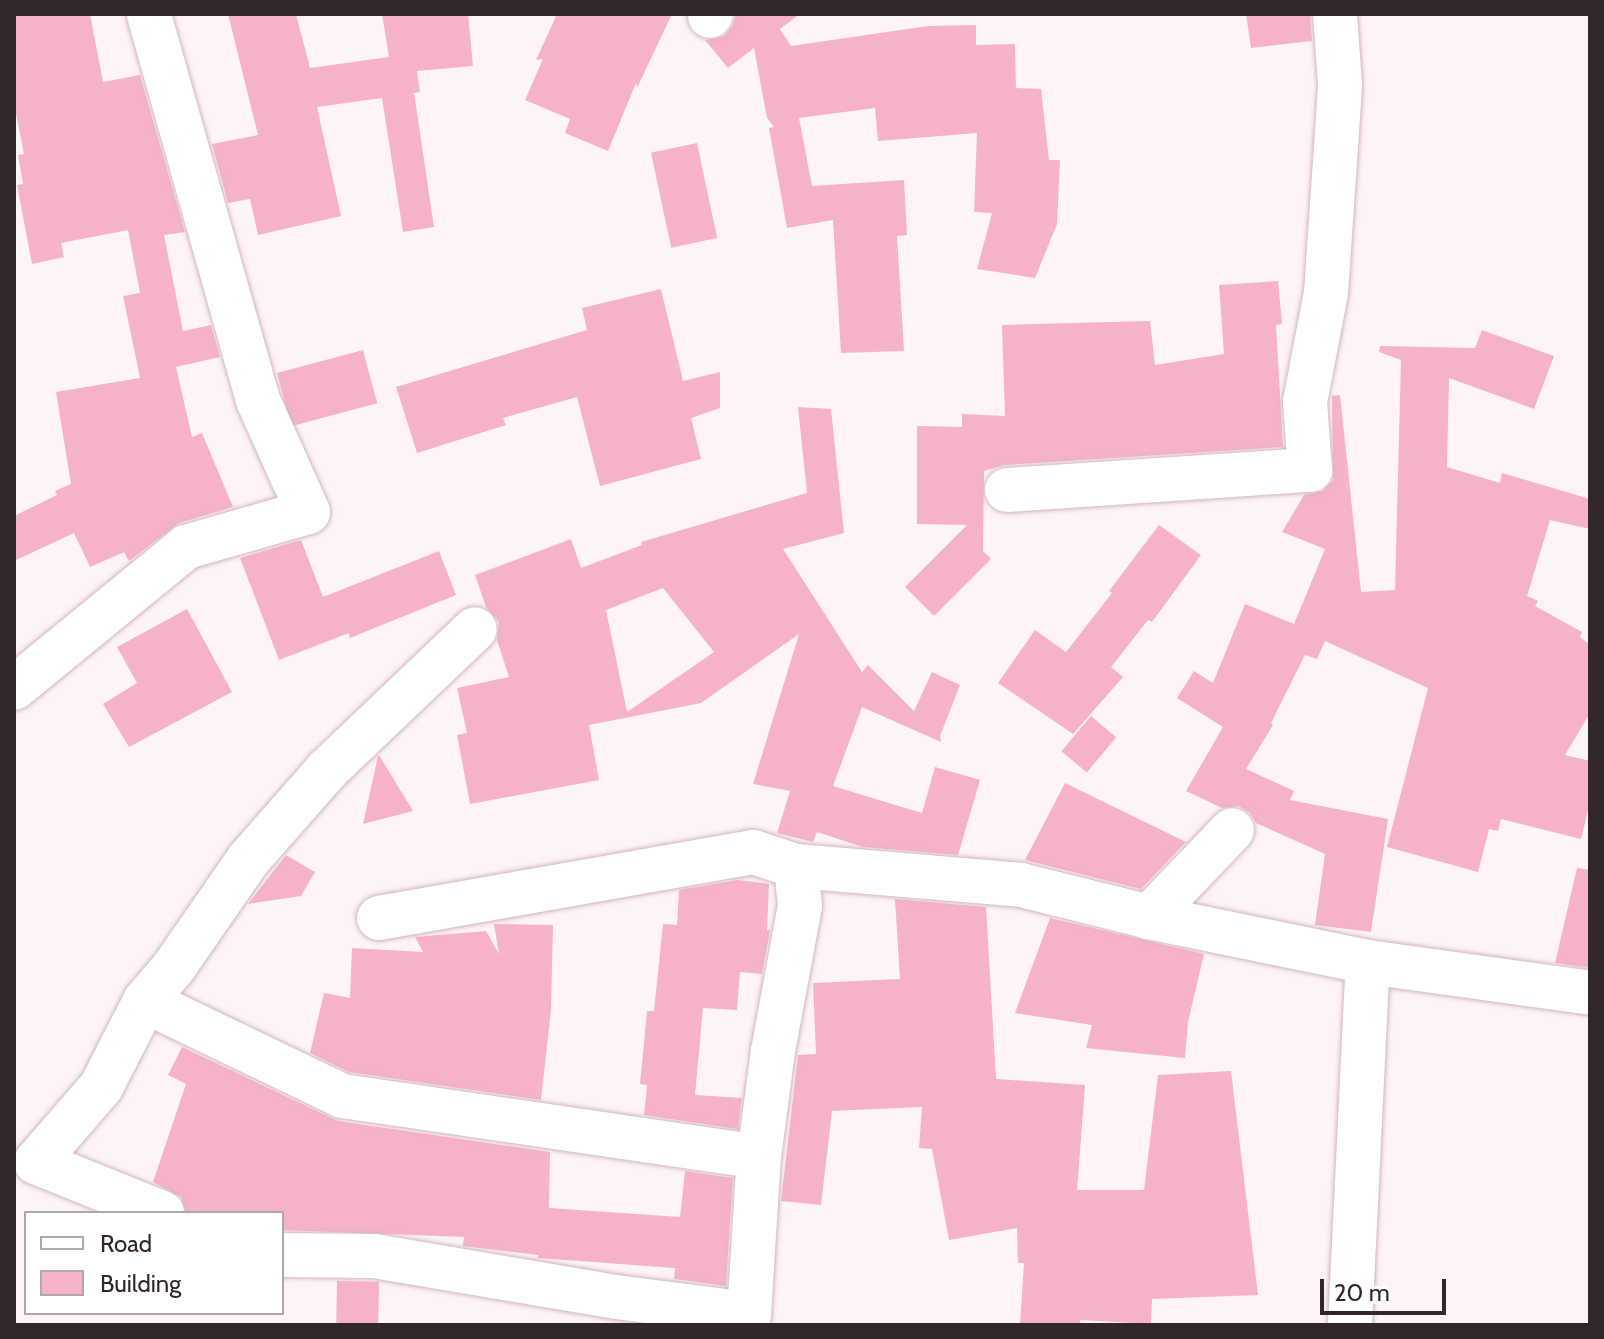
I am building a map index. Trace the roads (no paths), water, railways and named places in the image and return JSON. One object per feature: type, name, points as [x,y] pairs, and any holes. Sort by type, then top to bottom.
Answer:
[{"type":"street","points":[[14,688],[186,547],[308,512],[258,400],[149,14]]},
{"type":"street","points":[[1007,490],[1310,470],[1305,402],[1326,293],[1340,85],[1335,14]]},
{"type":"street","points":[[157,1211],[36,1162],[101,1087],[145,1001],[174,967],[248,860],[327,770],[475,629]]},
{"type":"street","points":[[1149,917],[1232,830]]},
{"type":"street","points":[[379,918],[753,852],[796,866],[1021,885],[1149,917],[1368,962],[1590,993]]},
{"type":"street","points":[[284,1255],[374,1256],[616,1297],[749,1314],[759,1157],[773,1051],[800,906],[796,866]]},
{"type":"street","points":[[1350,1325],[1368,962]]},
{"type":"street","points":[[145,1001],[342,1096],[759,1157]]}]
